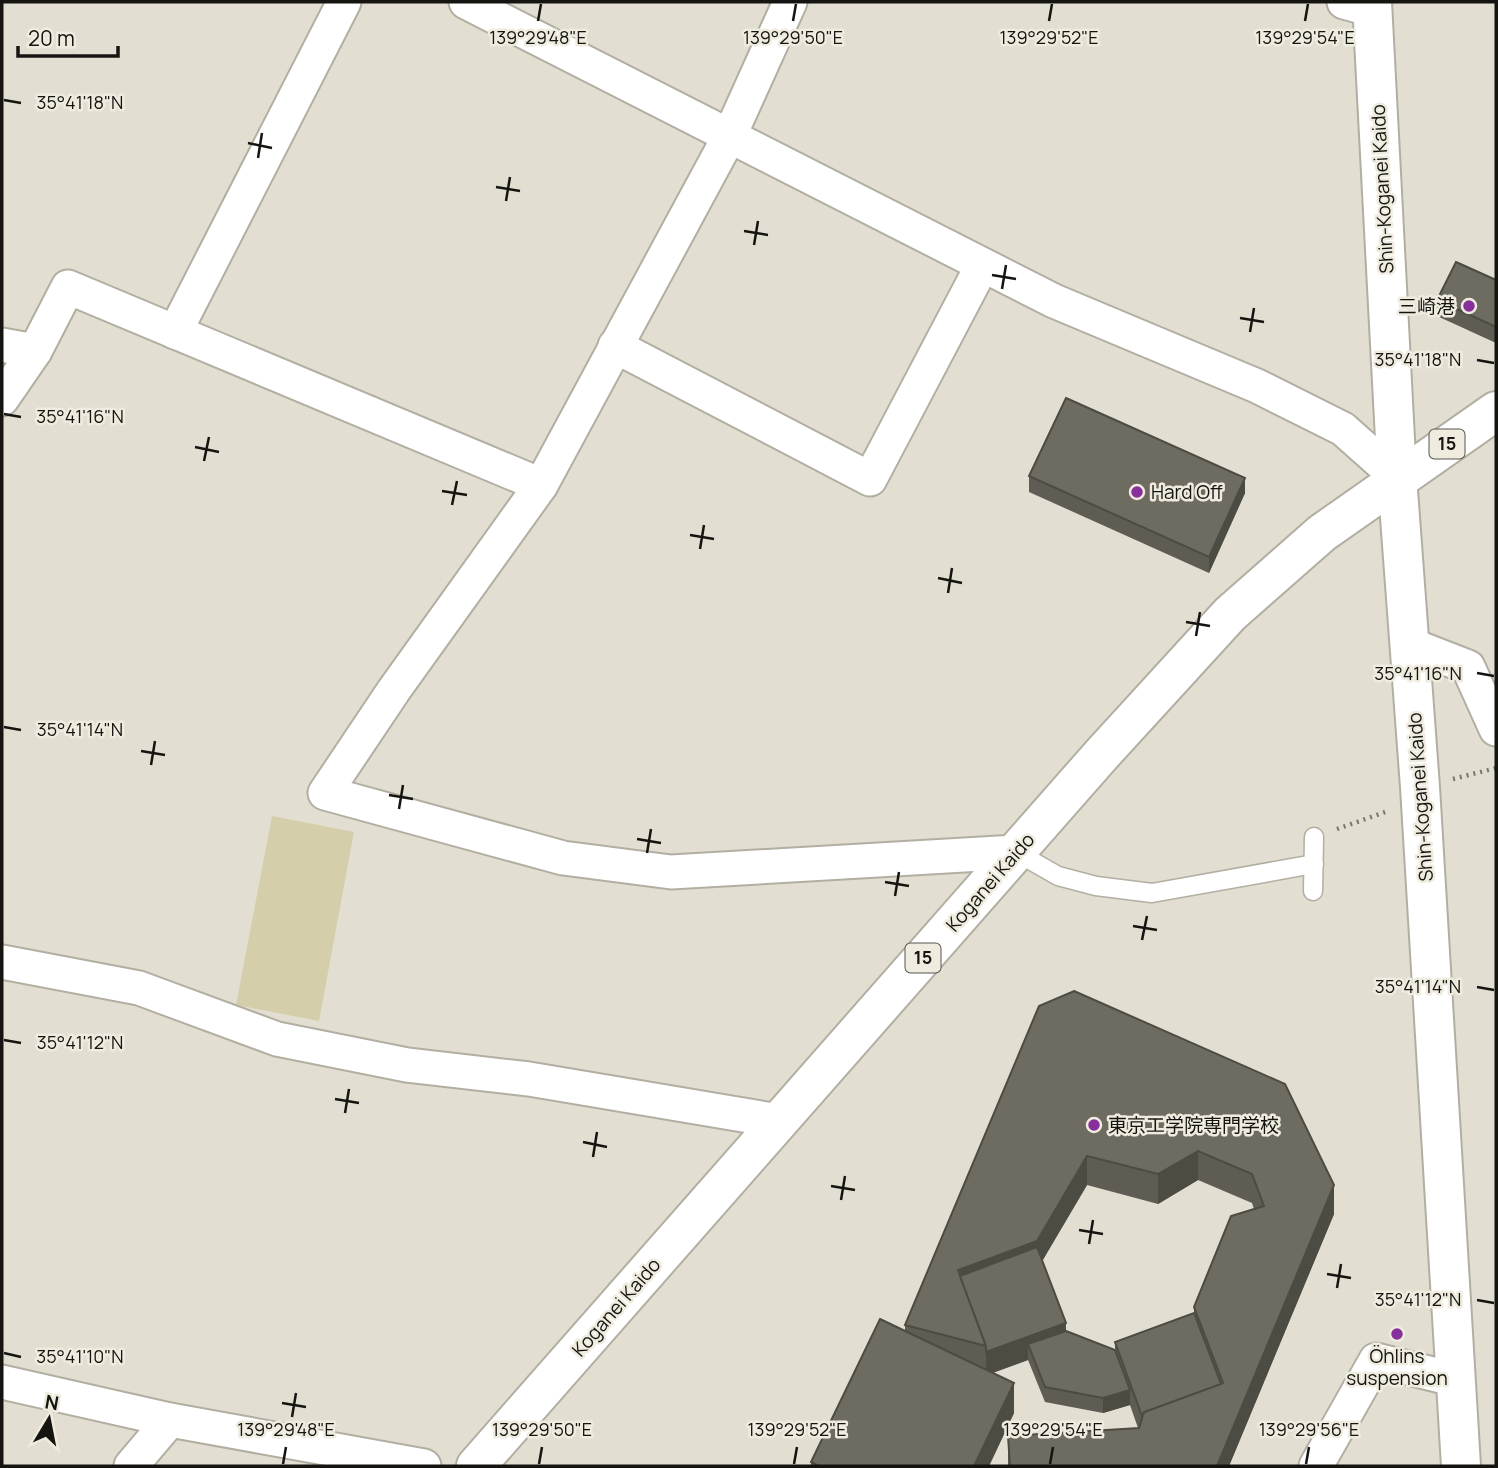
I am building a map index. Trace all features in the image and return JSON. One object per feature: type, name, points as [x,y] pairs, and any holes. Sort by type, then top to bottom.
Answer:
[{"type":"main road","name":"Shin-Koganei Kaido","points":[[1363,4],[1409,644],[1461,1466]]},
{"type":"main road","name":"Koganei Kaido","points":[[476,1466],[1016,852],[1230,614],[1322,533],[1397,477],[1496,411]]},
{"type":"street","points":[[175,331],[344,2]]},
{"type":"street","points":[[790,2],[729,137],[541,485],[394,690],[325,793],[563,858],[671,872],[1016,852]]},
{"type":"street","points":[[485,5],[729,137],[982,266],[1054,301],[1257,386],[1343,429],[1397,477]]},
{"type":"street","points":[[615,346],[870,479],[982,266]]},
{"type":"street","points":[[2,399],[35,351],[68,287],[541,485]]},
{"type":"street","points":[[2,345],[35,351]]},
{"type":"street","points":[[1409,644],[1468,667],[1496,729]]},
{"type":"street","points":[[2,962],[139,988],[276,1038],[381,1060],[529,1079],[779,1121]]},
{"type":"street","points":[[1316,1466],[1376,1360],[1457,1380]]},
{"type":"street","points":[[2,1382],[170,1420],[424,1466]]},
{"type":"street","points":[[131,1466],[170,1420]]},
{"type":"lane","points":[[1313,891],[1314,837]]},
{"type":"lane","points":[[1016,852],[1058,876],[1096,886],[1152,893],[1314,864]]},
{"type":"path","points":[[1461,778],[1496,768]]},
{"type":"shaded area","points":[[272,816],[354,832],[319,1021],[236,1005]]},
{"type":"building","name":"三崎港","points":[[1456,262],[1496,280],[1496,327],[1437,300]]},
{"type":"building","name":"Hard Off","points":[[1066,398],[1245,478],[1209,557],[1029,476]]},
{"type":"building","points":[[1074,991],[1285,1084],[1334,1185],[1217,1466],[1010,1466],[1008,1436],[1139,1428],[1144,1412],[1223,1383],[1194,1307],[1231,1216],[1264,1206],[1252,1174],[1198,1151],[1158,1174],[1087,1156],[1037,1241],[958,1270],[986,1346],[905,1325],[1039,1006]]},
{"type":"building","points":[[1037,1247],[1066,1323],[986,1352],[960,1276]]},
{"type":"building","points":[[1194,1313],[1221,1384],[1144,1412],[1142,1416],[1115,1342]]},
{"type":"building","points":[[880,1319],[1014,1383],[974,1466],[819,1466],[811,1462]]},
{"type":"building","points":[[1066,1331],[1115,1350],[1130,1390],[1103,1398],[1045,1387],[1028,1344]]},
{"type":"place","name":"三崎港","points":[[1469,306]]},
{"type":"place","name":"Hard Off","points":[[1137,492]]},
{"type":"place","name":"東京工学院専門学校","points":[[1094,1125]]},
{"type":"place","name":"Öhlins suspension","points":[[1397,1334]]}]
